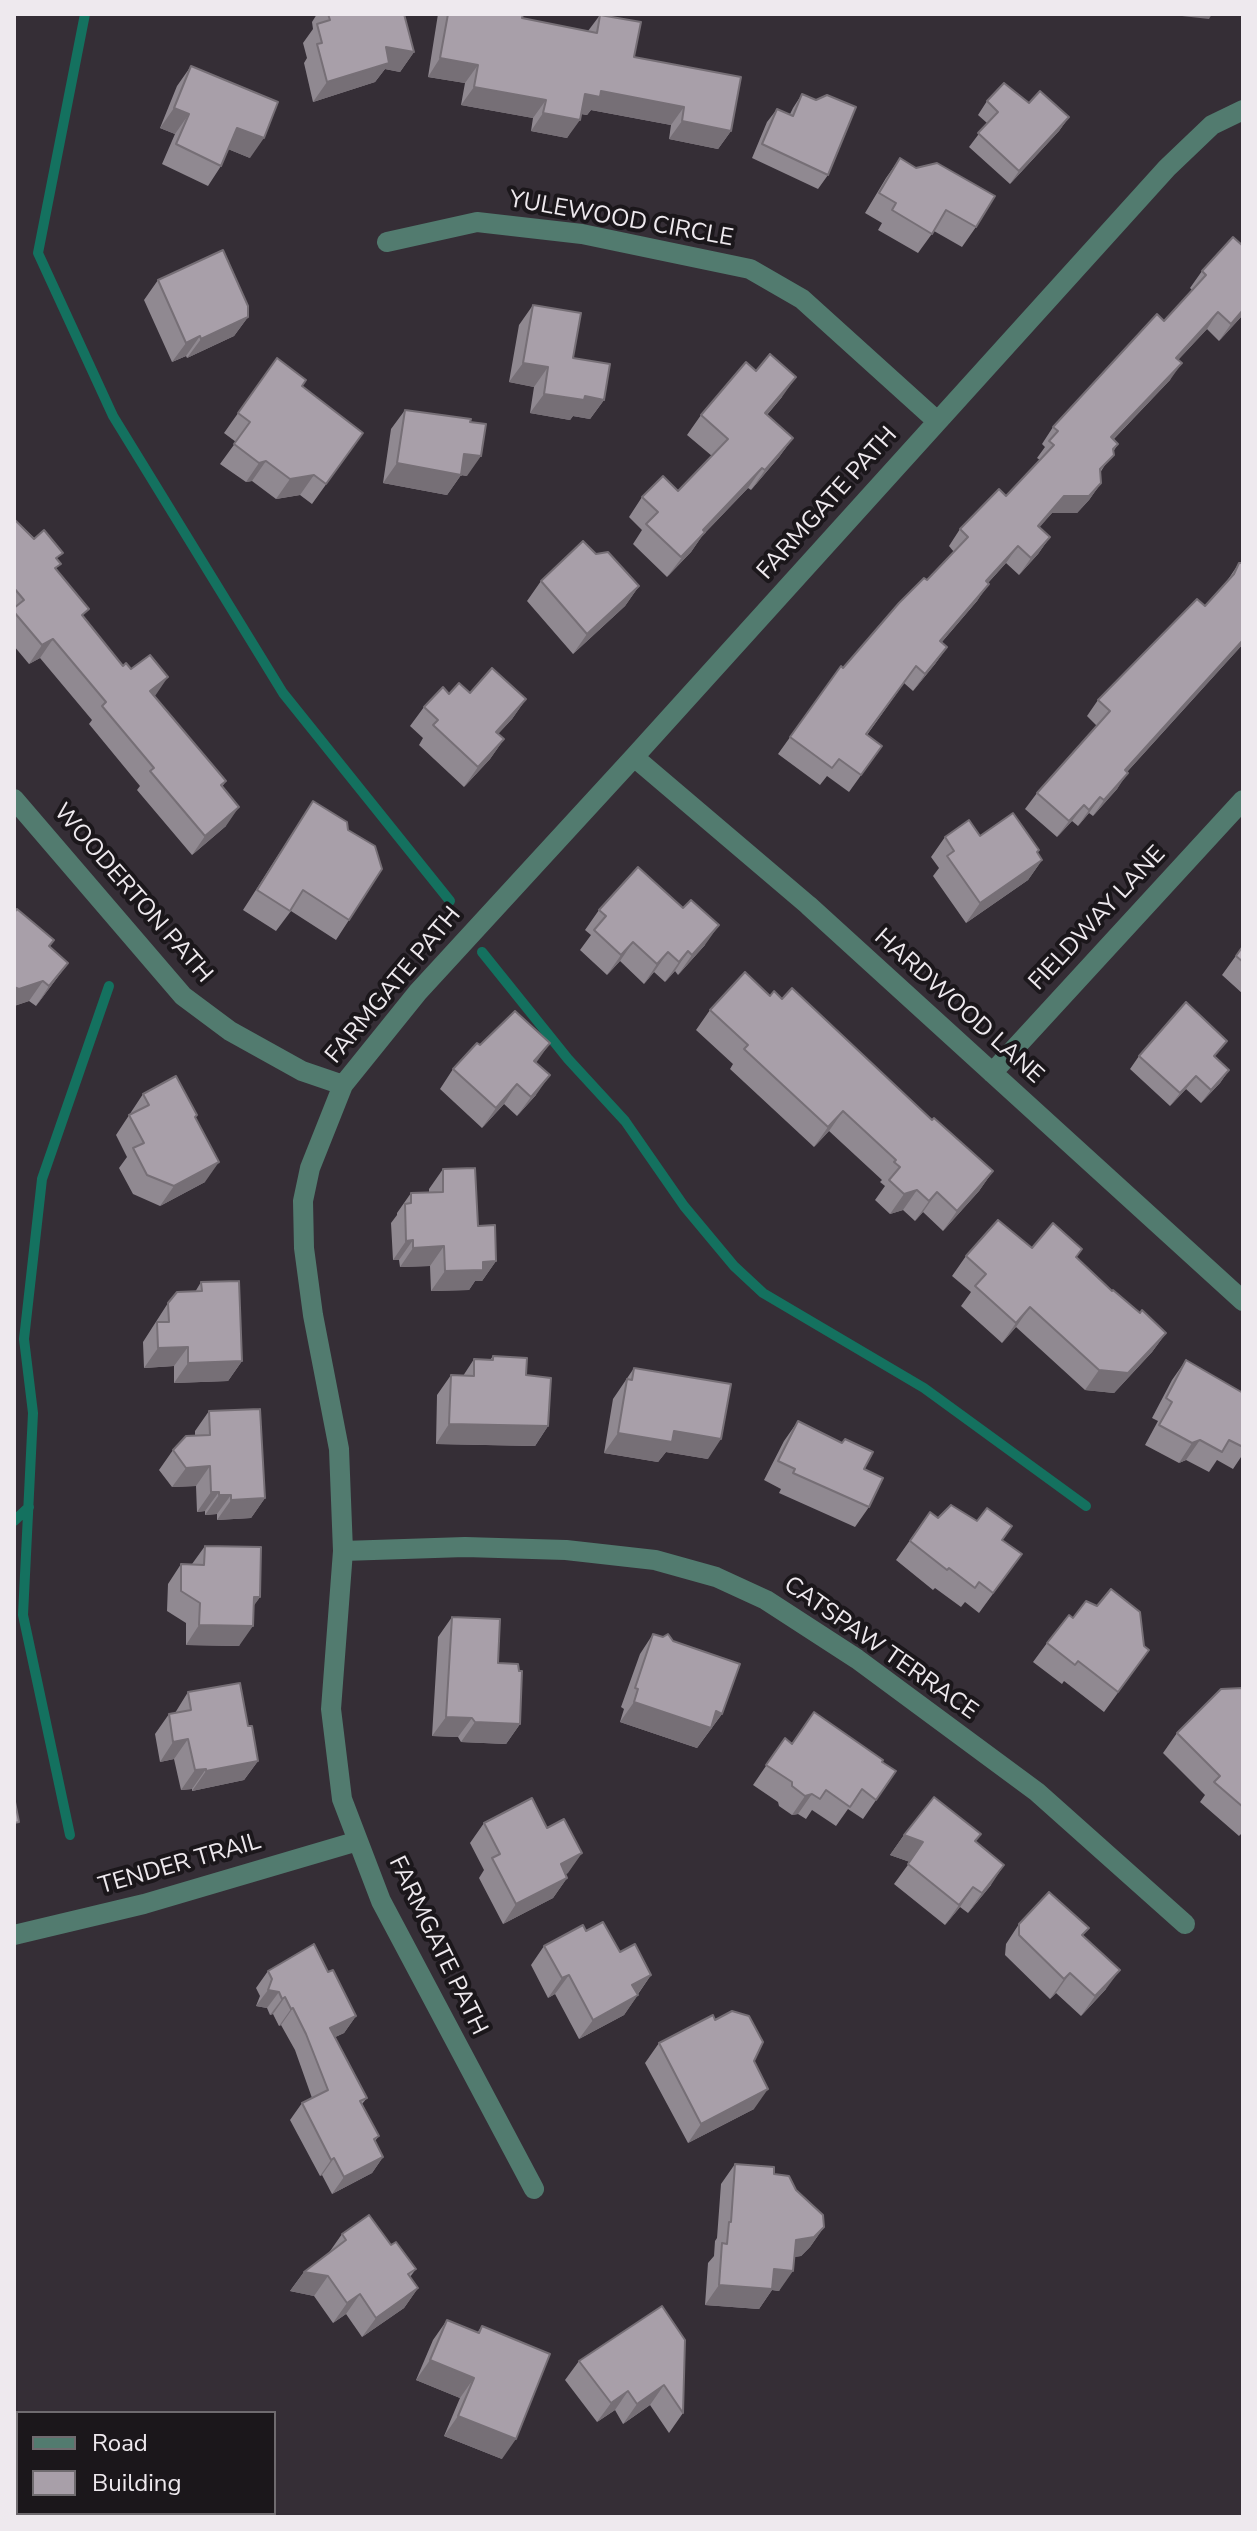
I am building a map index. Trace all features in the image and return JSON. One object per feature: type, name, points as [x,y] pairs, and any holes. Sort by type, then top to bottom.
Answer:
[{"type":"street","name":"FARMGATE PATH","points":[[534,2189],[381,1901],[342,1799],[331,1709],[343,1551],[339,1449],[313,1315],[304,1248],[303,1201],[310,1168],[343,1085],[418,992],[1167,168],[1212,125],[1243,110]]},
{"type":"street","name":"YULEWOOD CIRCLE","points":[[387,242],[477,222],[582,234],[750,269],[802,299],[937,421]]},
{"type":"street","name":"HARDWOOD LANE","points":[[634,757],[808,905],[1243,1301]]},
{"type":"street","name":"WOODERTON PATH","points":[[14,799],[183,996],[230,1031],[302,1071],[343,1085]]},
{"type":"street","name":"FIELDWAY LANE","points":[[992,1073],[1243,800]]},
{"type":"street","name":"CATSPAW TERRACE","points":[[343,1551],[465,1547],[566,1550],[655,1560],[716,1577],[766,1600],[857,1659],[1012,1773],[1185,1924]]},
{"type":"street","name":"TENDER TRAIL","points":[[14,1935],[144,1904],[358,1841]]},
{"type":"building","points":[[328,14],[404,14],[414,52],[386,47],[389,63],[327,82],[317,44],[322,43],[317,24],[330,20]]},
{"type":"building","points":[[448,14],[523,14],[522,18],[597,33],[600,15],[641,22],[634,57],[741,77],[731,131],[682,121],[684,107],[601,91],[600,97],[585,94],[580,120],[543,113],[546,100],[474,87],[478,65],[440,58]]},
{"type":"building","points":[[191,66],[278,102],[264,138],[237,128],[221,166],[176,144],[189,114],[174,108]]},
{"type":"building","points":[[1004,83],[1029,103],[1040,91],[1069,117],[1019,171],[978,133],[998,112],[987,101]]},
{"type":"building","points":[[802,94],[816,100],[827,95],[856,107],[828,175],[762,144],[777,109],[793,116]]},
{"type":"building","points":[[900,158],[916,168],[937,163],[995,196],[976,227],[946,210],[932,234],[892,210],[896,203],[879,193]]},
{"type":"building","points":[[1233,237],[1243,246],[1243,310],[1231,324],[1218,312],[1176,358],[1182,363],[1111,437],[1118,444],[1113,449],[1114,455],[1100,469],[1101,483],[1089,496],[1064,496],[1038,526],[1050,537],[1031,558],[1018,546],[986,581],[989,584],[940,641],[947,647],[925,674],[916,666],[866,734],[882,746],[861,775],[839,759],[832,768],[790,737],[841,666],[843,668],[899,603],[924,578],[927,580],[968,537],[960,529],[999,489],[1006,496],[1054,445],[1049,441],[1058,431],[1053,427],[1157,314],[1164,321],[1206,275],[1202,271]]},
{"type":"building","points":[[223,250],[248,306],[248,317],[186,343],[158,280]]},
{"type":"building","points":[[533,305],[581,313],[573,358],[610,364],[604,400],[544,394],[548,367],[523,363]]},
{"type":"building","points":[[770,354],[796,377],[765,413],[793,438],[703,530],[705,532],[681,557],[646,524],[658,512],[642,497],[663,476],[678,491],[728,439],[701,415],[746,362],[756,371]]},
{"type":"building","points":[[277,358],[306,380],[302,386],[363,433],[326,484],[314,475],[290,479],[266,461],[259,463],[234,444],[250,422],[238,413]]},
{"type":"building","points":[[405,410],[486,424],[481,456],[464,454],[461,475],[397,463]]},
{"type":"building","points":[[14,519],[34,539],[44,530],[63,553],[56,558],[61,564],[55,568],[89,609],[82,615],[123,666],[126,663],[131,669],[150,655],[168,677],[150,691],[226,781],[221,785],[239,807],[205,836],[150,771],[154,768],[102,706],[106,702],[53,639],[42,645],[14,612],[14,608],[24,600],[14,588]]},
{"type":"building","points":[[583,541],[596,554],[608,552],[639,586],[587,634],[541,581]]},
{"type":"building","points":[[1239,563],[1243,563],[1243,640],[1125,770],[1128,773],[1104,800],[1100,797],[1089,810],[1084,805],[1069,821],[1037,793],[1110,711],[1098,700],[1197,599],[1205,606],[1234,574]]},
{"type":"building","points":[[492,668],[526,699],[496,732],[504,739],[478,767],[433,725],[438,720],[424,707],[443,687],[449,694],[459,683],[470,693]]},
{"type":"building","points":[[313,801],[347,822],[348,830],[375,846],[382,869],[349,920],[303,890],[290,911],[257,890]]},
{"type":"building","points":[[1013,813],[1039,850],[1037,852],[1042,860],[980,903],[947,856],[954,851],[945,837],[969,820],[980,836]]},
{"type":"building","points":[[638,867],[683,908],[691,900],[719,925],[692,955],[688,951],[679,962],[668,952],[657,964],[633,942],[621,955],[594,930],[606,916],[599,910]]},
{"type":"building","points":[[17,909],[54,940],[49,946],[68,963],[49,986],[43,981],[19,989],[14,987],[14,913]]},
{"type":"building","points":[[1243,946],[1243,962],[1236,956]]},
{"type":"building","points":[[745,972],[770,996],[774,991],[782,999],[792,988],[932,1120],[934,1118],[993,1171],[957,1211],[937,1192],[929,1201],[917,1190],[904,1194],[889,1180],[900,1167],[894,1162],[896,1160],[843,1111],[828,1127],[744,1049],[748,1045],[710,1010]]},
{"type":"building","points":[[1186,1002],[1227,1041],[1214,1056],[1229,1070],[1211,1090],[1196,1076],[1180,1093],[1139,1056]]},
{"type":"building","points":[[515,1011],[550,1043],[534,1061],[550,1075],[531,1097],[517,1084],[496,1108],[453,1069],[477,1043],[480,1045]]},
{"type":"building","points":[[176,1076],[219,1162],[174,1186],[147,1175],[133,1148],[144,1143],[129,1115],[149,1105],[143,1094]]},
{"type":"building","points":[[475,1168],[478,1226],[495,1225],[496,1261],[483,1262],[483,1270],[445,1271],[444,1246],[413,1248],[413,1240],[406,1241],[405,1204],[411,1203],[411,1193],[443,1192],[443,1169]]},
{"type":"building","points":[[998,1220],[1032,1248],[1053,1223],[1082,1249],[1076,1257],[1112,1291],[1140,1313],[1142,1310],[1166,1333],[1128,1373],[1099,1370],[1030,1307],[1016,1323],[975,1286],[986,1274],[966,1256]]},
{"type":"building","points":[[239,1281],[242,1361],[188,1363],[188,1347],[158,1348],[157,1322],[169,1322],[168,1303],[177,1292],[202,1291],[201,1282]]},
{"type":"building","points":[[493,1356],[527,1358],[526,1375],[551,1378],[548,1426],[449,1424],[451,1375],[474,1376],[474,1359],[493,1360]]},
{"type":"building","points":[[1186,1360],[1243,1393],[1243,1447],[1229,1440],[1222,1452],[1200,1440],[1192,1443],[1159,1425],[1172,1402],[1166,1398]]},
{"type":"building","points":[[634,1368],[731,1384],[721,1439],[674,1431],[672,1442],[618,1433],[627,1379],[632,1380]]},
{"type":"building","points":[[260,1409],[265,1498],[231,1500],[231,1495],[211,1492],[210,1466],[186,1468],[173,1450],[186,1436],[210,1435],[209,1411]]},
{"type":"building","points":[[798,1421],[842,1443],[845,1439],[873,1452],[864,1469],[883,1478],[869,1507],[793,1473],[795,1469],[778,1461]]},
{"type":"building","points":[[951,1505],[977,1521],[987,1508],[1012,1526],[1002,1540],[1022,1554],[993,1593],[979,1582],[975,1588],[910,1541],[930,1512],[938,1518]]},
{"type":"building","points":[[205,1546],[261,1547],[260,1597],[254,1597],[253,1626],[199,1625],[200,1603],[181,1591],[181,1564],[204,1565]]},
{"type":"building","points":[[1111,1589],[1140,1612],[1144,1646],[1149,1650],[1118,1692],[1078,1661],[1075,1665],[1047,1643],[1069,1615],[1073,1618],[1086,1601],[1097,1606]]},
{"type":"building","points":[[452,1617],[500,1619],[498,1663],[518,1664],[519,1671],[522,1671],[520,1724],[446,1717]]},
{"type":"building","points":[[653,1634],[663,1637],[668,1634],[673,1641],[740,1664],[722,1714],[716,1711],[711,1728],[634,1702],[638,1689],[635,1688]]},
{"type":"building","points":[[240,1683],[258,1761],[206,1771],[195,1770],[188,1739],[173,1742],[169,1714],[191,1710],[188,1692]]},
{"type":"building","points":[[1243,1688],[1243,1807],[1214,1782],[1220,1776],[1177,1733],[1221,1689]]},
{"type":"building","points":[[814,1712],[896,1771],[876,1800],[862,1789],[850,1807],[826,1790],[820,1799],[812,1794],[805,1796],[792,1786],[792,1782],[766,1765],[785,1738],[792,1744]]},
{"type":"building","points":[[14,1797],[19,1822],[14,1823]]},
{"type":"building","points":[[934,1797],[981,1834],[975,1841],[1004,1865],[982,1893],[973,1887],[959,1905],[908,1864],[923,1842],[904,1835]]},
{"type":"building","points":[[532,1798],[547,1828],[564,1819],[582,1853],[561,1864],[567,1878],[516,1904],[492,1858],[500,1854],[484,1823]]},
{"type":"building","points":[[1049,1892],[1089,1928],[1082,1935],[1120,1970],[1095,1996],[1070,1973],[1064,1979],[1019,1935],[1019,1924]]},
{"type":"building","points":[[603,1922],[620,1952],[635,1944],[651,1975],[632,1985],[638,1995],[593,2020],[569,1975],[562,1978],[544,1946],[583,1925],[586,1931]]},
{"type":"building","points":[[314,1944],[328,1972],[333,1970],[356,2016],[330,2028],[367,2098],[360,2101],[379,2136],[374,2139],[383,2157],[344,2177],[334,2158],[331,2160],[302,2103],[328,2090],[306,2034],[285,1997],[282,1999],[279,1992],[268,1990],[272,1979],[268,1971]]},
{"type":"building","points":[[732,2011],[749,2016],[763,2042],[754,2061],[768,2089],[701,2124],[659,2043],[713,2015],[715,2020]]},
{"type":"building","points":[[735,2164],[774,2167],[774,2174],[789,2176],[796,2190],[823,2215],[824,2227],[814,2237],[796,2240],[793,2271],[774,2269],[772,2289],[719,2285],[722,2243],[727,2244],[731,2222]]},
{"type":"building","points":[[369,2215],[391,2245],[396,2242],[416,2269],[408,2274],[418,2288],[376,2318],[360,2294],[347,2303],[328,2276],[304,2272],[346,2240],[342,2234]]},
{"type":"building","points":[[662,2306],[685,2340],[683,2413],[664,2385],[637,2404],[628,2391],[611,2403],[579,2361]]},
{"type":"building","points":[[447,2320],[479,2333],[482,2326],[550,2354],[516,2439],[458,2416],[474,2378],[430,2360]]},
{"type":"waterway","points":[[85,14],[38,253],[113,416],[283,693],[450,901]]},
{"type":"waterway","points":[[482,952],[568,1059],[625,1121],[684,1206],[734,1266],[763,1293],[924,1388],[1086,1506]]},
{"type":"waterway","points":[[70,1835],[23,1615],[33,1413],[24,1339],[42,1179],[109,986]]},
{"type":"waterway","points":[[14,1521],[29,1507]]}]
